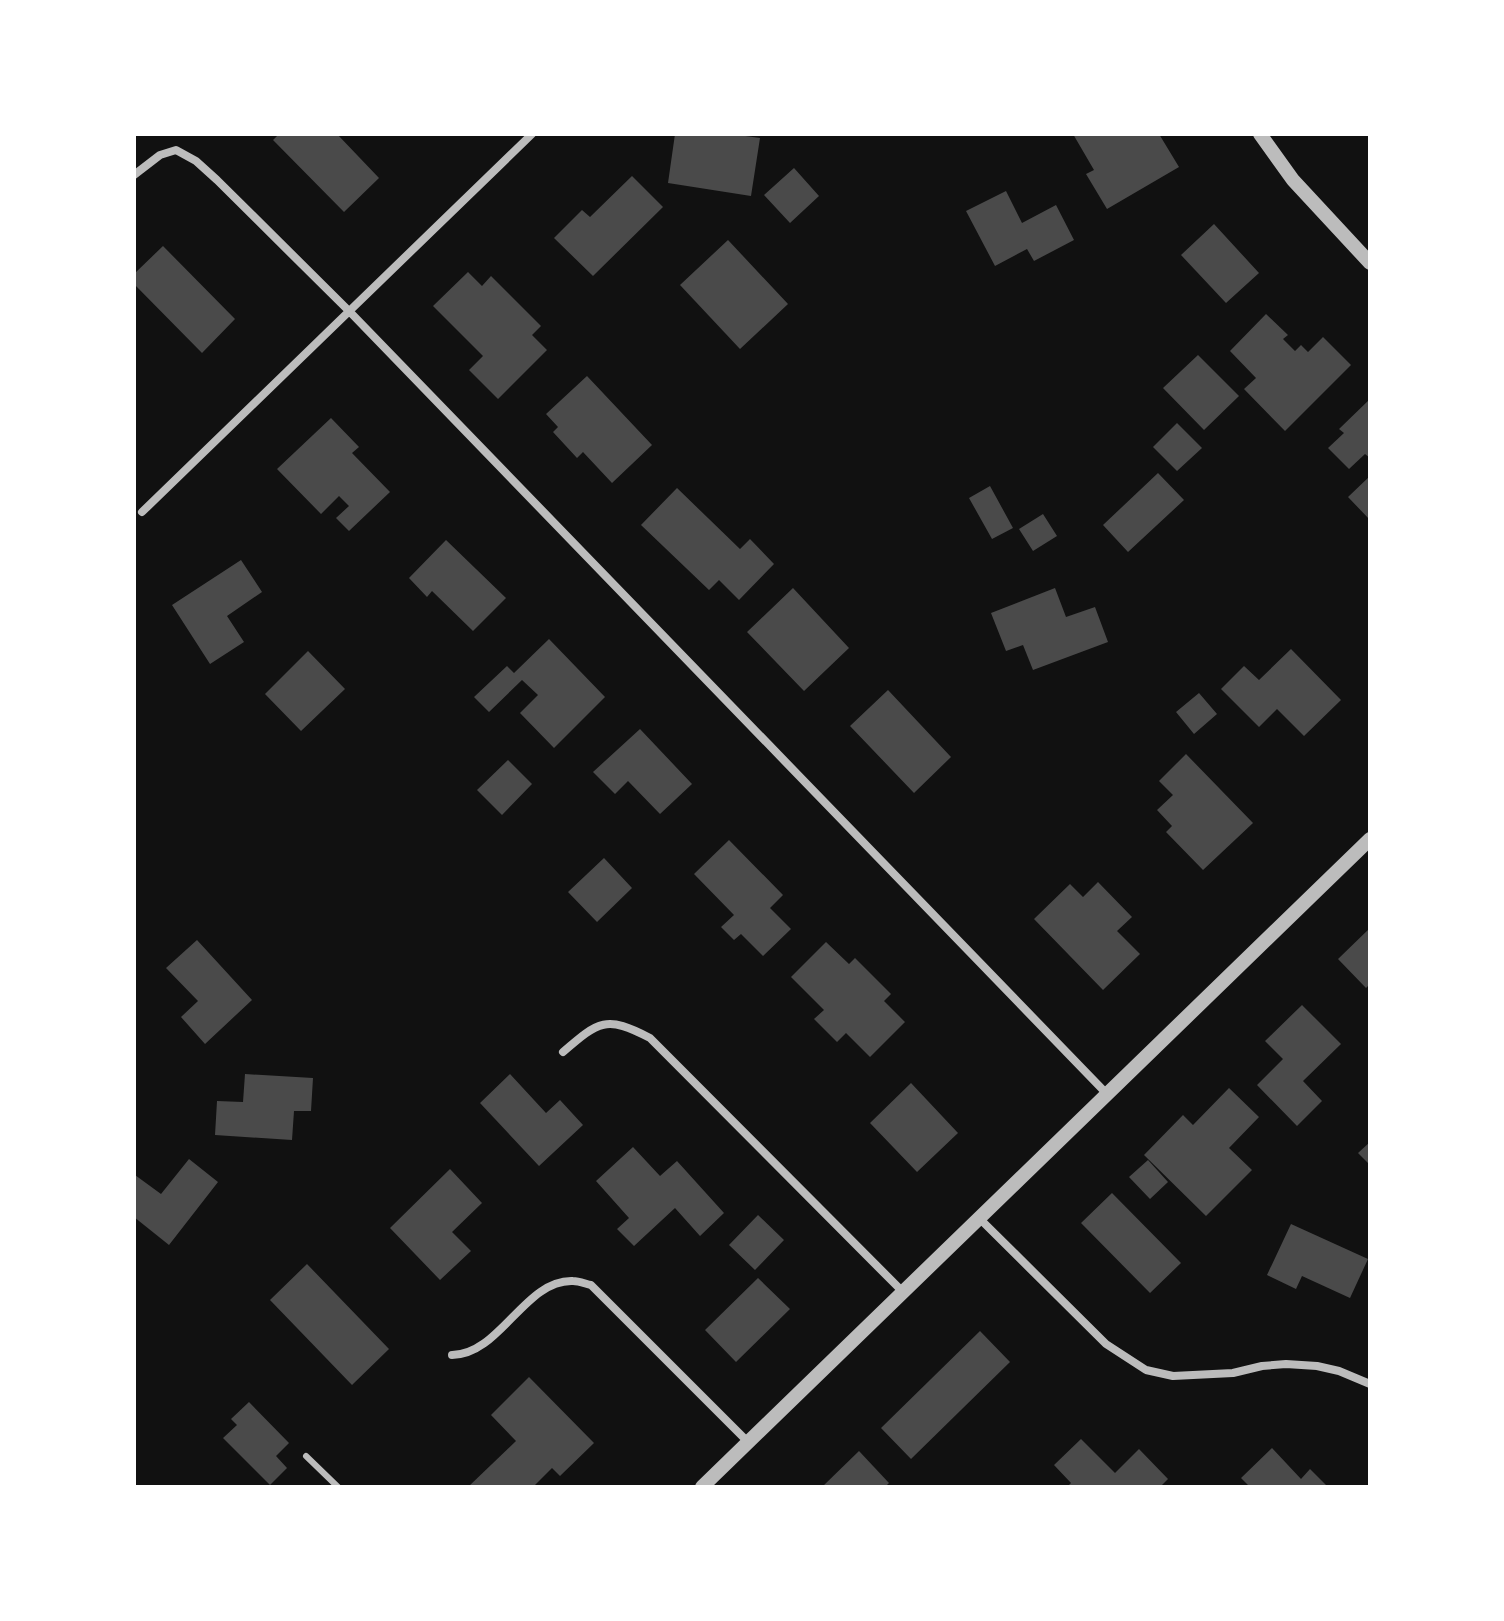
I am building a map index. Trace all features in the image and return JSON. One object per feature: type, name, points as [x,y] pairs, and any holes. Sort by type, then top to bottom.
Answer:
[{"type":"street","points":[[142,512],[532,134]]},
{"type":"street","points":[[1260,134],[1293,180],[1370,263]]},
{"type":"street","points":[[134,175],[160,155],[176,150],[196,161],[217,180],[350,312],[1106,1093]]},
{"type":"street","points":[[702,1487],[1370,839]]},
{"type":"street","points":[[563,1052],[592,1027],[609,1023],[626,1026],[650,1038],[904,1293]]},
{"type":"street","points":[[980,1219],[1106,1344],[1146,1370],[1173,1376],[1233,1373],[1286,1364],[1339,1371],[1370,1384]]},
{"type":"street","points":[[452,1355],[466,1355],[486,1342],[545,1290],[574,1280],[591,1285],[748,1442]]},
{"type":"lane","points":[[306,1456],[338,1487]]},
{"type":"building","points":[[279,134],[337,134],[379,178],[344,212],[273,140]]},
{"type":"building","points":[[675,134],[731,134],[760,138],[751,196],[668,183]]},
{"type":"building","points":[[1073,134],[1159,134],[1179,167],[1107,209],[1086,174],[1094,170]]},
{"type":"building","points":[[794,168],[819,196],[790,223],[764,195]]},
{"type":"building","points":[[632,176],[663,207],[593,276],[554,238],[582,210],[590,217]]},
{"type":"building","points":[[1006,191],[1022,223],[1056,205],[1074,240],[1034,261],[1027,249],[995,266],[966,211]]},
{"type":"building","points":[[1214,224],[1259,273],[1226,303],[1181,255]]},
{"type":"building","points":[[728,240],[788,304],[740,349],[680,285]]},
{"type":"building","points":[[163,246],[235,319],[202,353],[134,284],[134,274]]},
{"type":"building","points":[[468,272],[482,286],[491,276],[541,326],[532,335],[547,350],[498,399],[469,370],[483,356],[433,306]]},
{"type":"building","points":[[1266,314],[1288,335],[1283,339],[1295,351],[1301,345],[1308,352],[1323,337],[1351,365],[1285,431],[1244,389],[1256,378],[1230,351]]},
{"type":"building","points":[[1198,355],[1239,396],[1204,430],[1163,388]]},
{"type":"building","points":[[587,376],[652,445],[612,483],[583,452],[577,458],[553,432],[558,427],[546,414]]},
{"type":"building","points":[[1370,399],[1370,458],[1365,454],[1349,469],[1328,448],[1344,433],[1339,429]]},
{"type":"building","points":[[331,418],[359,447],[352,453],[390,492],[349,531],[336,518],[349,506],[339,496],[321,514],[277,469]]},
{"type":"building","points":[[1177,423],[1202,448],[1177,471],[1153,447]]},
{"type":"building","points":[[1158,473],[1184,500],[1128,552],[1103,525]]},
{"type":"building","points":[[1370,476],[1370,520],[1348,497]]},
{"type":"building","points":[[990,486],[1013,528],[992,539],[969,498]]},
{"type":"building","points":[[677,488],[740,549],[750,539],[774,564],[739,600],[719,580],[709,590],[641,525]]},
{"type":"building","points":[[1043,514],[1057,536],[1033,551],[1019,529]]},
{"type":"building","points":[[446,540],[506,598],[473,631],[432,591],[427,597],[409,578]]},
{"type":"building","points":[[241,560],[262,592],[227,616],[244,642],[210,664],[172,605]]},
{"type":"building","points":[[793,588],[849,648],[804,691],[747,632]]},
{"type":"building","points":[[1055,588],[1066,617],[1095,607],[1108,642],[1033,670],[1023,645],[1006,651],[991,613]]},
{"type":"building","points":[[549,639],[605,697],[554,748],[520,713],[538,695],[522,680],[489,712],[474,697],[507,666],[514,673]]},
{"type":"building","points":[[1291,649],[1341,700],[1304,736],[1277,709],[1259,727],[1221,689],[1244,666],[1259,680]]},
{"type":"building","points":[[308,651],[345,689],[301,731],[265,694]]},
{"type":"building","points":[[888,690],[951,757],[914,793],[850,726]]},
{"type":"building","points":[[1199,693],[1217,714],[1194,734],[1176,712]]},
{"type":"building","points":[[640,729],[692,784],[660,814],[628,781],[615,794],[593,772]]},
{"type":"building","points":[[1186,754],[1253,823],[1203,870],[1166,832],[1172,826],[1157,810],[1173,795],[1159,781]]},
{"type":"building","points":[[508,760],[532,784],[502,815],[477,790]]},
{"type":"building","points":[[729,840],[783,895],[770,908],[791,929],[763,956],[741,934],[734,940],[721,927],[734,915],[694,874]]},
{"type":"building","points":[[604,858],[632,888],[597,922],[568,892]]},
{"type":"building","points":[[1098,882],[1132,917],[1117,931],[1140,954],[1103,990],[1034,919],[1070,884],[1083,897]]},
{"type":"building","points":[[1370,928],[1370,984],[1366,988],[1338,959]]},
{"type":"building","points":[[197,940],[252,1000],[205,1044],[181,1017],[198,1001],[166,968]]},
{"type":"building","points":[[826,942],[849,964],[855,958],[891,994],[884,1001],[905,1022],[870,1057],[846,1033],[837,1042],[814,1019],[824,1010],[791,977]]},
{"type":"building","points":[[1302,1005],[1341,1044],[1303,1081],[1322,1101],[1297,1126],[1257,1085],[1283,1059],[1265,1041]]},
{"type":"building","points":[[245,1074],[313,1078],[311,1111],[294,1111],[292,1140],[215,1135],[217,1101],[243,1102]]},
{"type":"building","points":[[510,1074],[546,1113],[560,1100],[583,1125],[539,1166],[480,1103]]},
{"type":"building","points":[[911,1083],[958,1133],[917,1172],[870,1123]]},
{"type":"building","points":[[1229,1088],[1259,1117],[1229,1148],[1252,1170],[1206,1216],[1144,1155],[1183,1115],[1193,1125]]},
{"type":"building","points":[[1370,1142],[1370,1165],[1358,1153]]},
{"type":"building","points":[[633,1147],[660,1176],[677,1161],[724,1213],[700,1236],[675,1208],[634,1246],[617,1229],[629,1218],[596,1181]]},
{"type":"building","points":[[189,1159],[218,1182],[169,1245],[134,1217],[134,1176],[161,1194]]},
{"type":"building","points":[[1148,1160],[1168,1182],[1150,1199],[1129,1177]]},
{"type":"building","points":[[450,1169],[482,1203],[452,1232],[471,1251],[440,1280],[390,1228]]},
{"type":"building","points":[[1112,1193],[1181,1263],[1150,1293],[1081,1223]]},
{"type":"building","points":[[758,1215],[784,1240],[755,1270],[729,1245]]},
{"type":"building","points":[[1291,1224],[1368,1259],[1350,1298],[1302,1276],[1296,1289],[1267,1275]]},
{"type":"building","points":[[307,1264],[389,1349],[352,1385],[270,1300]]},
{"type":"building","points":[[758,1278],[790,1309],[736,1362],[705,1330]]},
{"type":"building","points":[[980,1331],[1010,1362],[911,1459],[881,1428]]},
{"type":"building","points":[[529,1377],[594,1443],[560,1476],[552,1468],[533,1487],[468,1487],[516,1441],[491,1415]]},
{"type":"building","points":[[249,1402],[289,1443],[276,1456],[287,1468],[270,1485],[223,1438],[237,1425],[231,1419]]},
{"type":"building","points":[[1081,1439],[1115,1473],[1139,1449],[1168,1479],[1160,1487],[1067,1487],[1071,1483],[1054,1465]]},
{"type":"building","points":[[1272,1448],[1301,1479],[1310,1469],[1328,1487],[1250,1487],[1241,1478]]},
{"type":"building","points":[[859,1451],[889,1483],[885,1487],[822,1487]]}]
